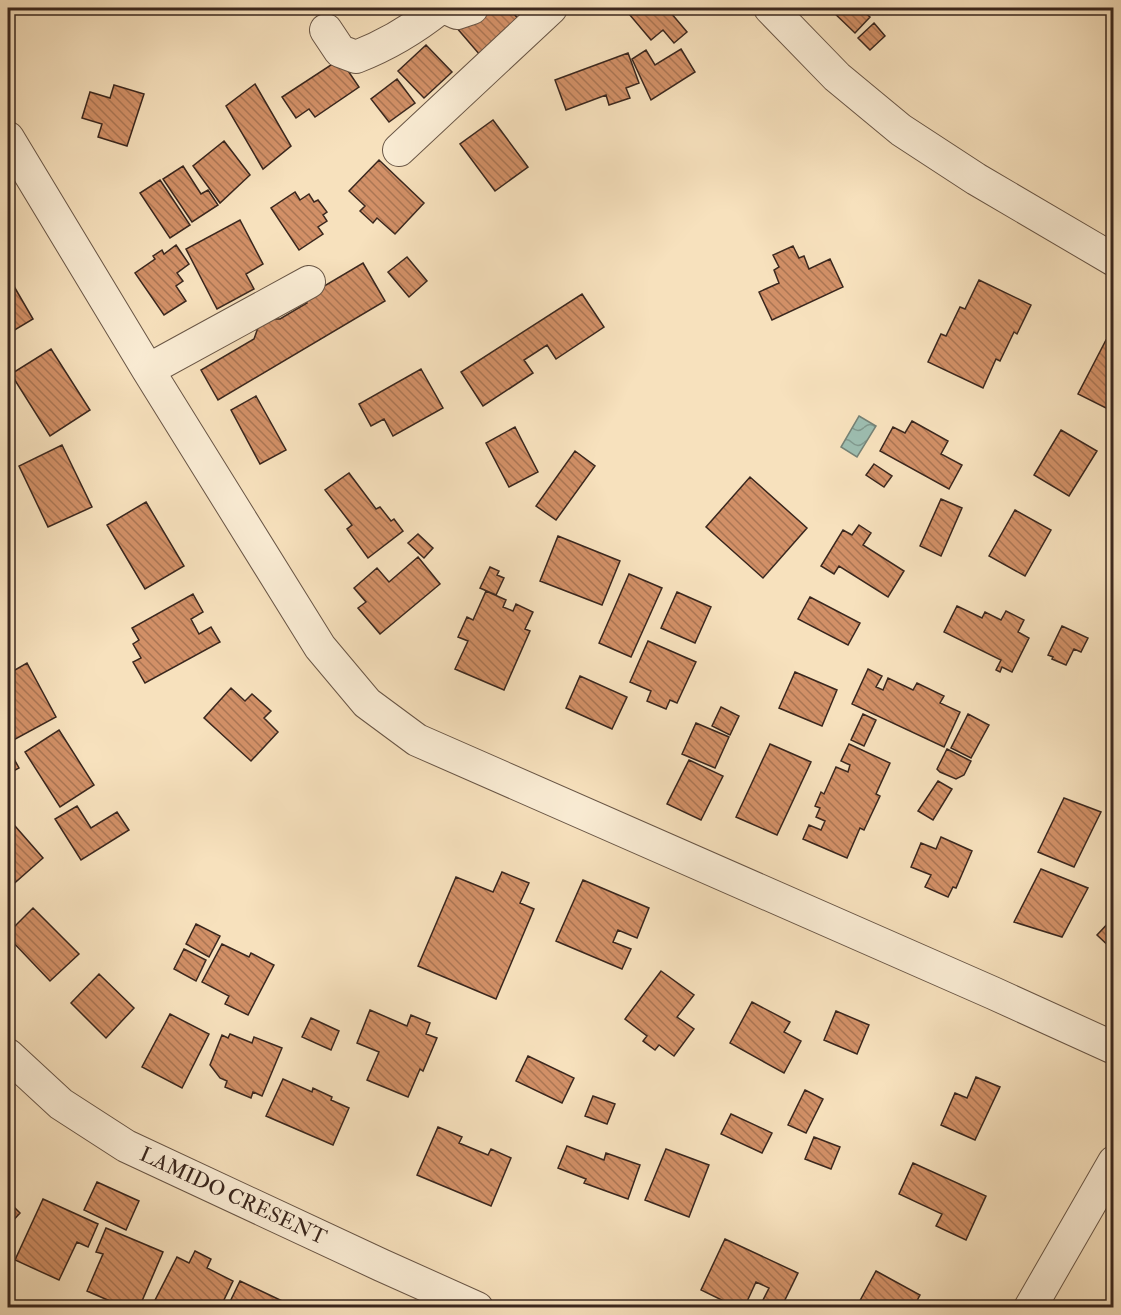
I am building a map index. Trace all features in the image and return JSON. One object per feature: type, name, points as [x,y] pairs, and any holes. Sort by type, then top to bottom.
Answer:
[{"type":"street","points":[[326,30],[340,51],[356,57],[419,25],[441,8]]},
{"type":"street","points":[[446,8],[458,13],[472,8]]},
{"type":"street","points":[[399,150],[551,8]]},
{"type":"street","points":[[770,8],[837,77],[901,130],[1113,260]]},
{"type":"street","points":[[8,138],[148,370],[320,647],[367,703],[417,740],[1113,1048]]},
{"type":"street","points":[[148,370],[309,282]]},
{"type":"street","name":"LAMIDO CRESENT","points":[[8,1055],[61,1104],[126,1146],[477,1308]]},
{"type":"street","points":[[1030,1308],[1113,1162]]},
{"type":"water","points":[[859,416],[876,426],[857,457],[841,447]]},
{"type":"building","points":[[480,8],[509,8],[520,21],[480,55],[456,27]]},
{"type":"building","points":[[624,8],[678,8],[671,13],[687,32],[674,43],[663,30],[651,40]]},
{"type":"building","points":[[829,8],[859,8],[870,17],[855,33]]},
{"type":"building","points":[[1015,8],[1030,8],[1018,13]]},
{"type":"building","points":[[874,23],[885,36],[870,50],[858,38]]},
{"type":"building","points":[[426,45],[452,72],[424,98],[398,71]]},
{"type":"building","points":[[681,49],[695,72],[651,100],[632,59],[646,50],[655,65]]},
{"type":"building","points":[[628,53],[639,83],[626,88],[630,98],[609,105],[606,95],[566,110],[555,80]]},
{"type":"building","points":[[340,59],[359,87],[315,117],[309,109],[296,118],[282,97]]},
{"type":"building","points":[[397,79],[415,103],[389,122],[371,99]]},
{"type":"building","points":[[255,84],[291,146],[263,169],[226,106]]},
{"type":"building","points":[[114,85],[144,94],[127,146],[98,137],[102,124],[82,118],[90,92],[110,98]]},
{"type":"building","points":[[493,120],[528,167],[495,191],[460,144]]},
{"type":"building","points":[[224,141],[250,175],[220,203],[193,166]]},
{"type":"building","points":[[379,160],[424,203],[395,234],[377,218],[373,223],[360,211],[365,206],[349,191]]},
{"type":"building","points":[[183,166],[201,194],[208,190],[218,205],[192,222],[163,179]]},
{"type":"building","points":[[160,180],[190,225],[170,238],[140,193]]},
{"type":"building","points":[[295,192],[300,200],[309,194],[314,202],[318,200],[327,212],[323,215],[327,221],[318,227],[323,234],[299,250],[271,208]]},
{"type":"building","points":[[240,220],[263,264],[246,274],[254,289],[217,309],[186,249]]},
{"type":"building","points":[[176,245],[189,264],[177,273],[183,281],[176,286],[186,301],[164,315],[135,273],[155,259],[153,256],[162,250],[164,254]]},
{"type":"building","points":[[793,246],[799,258],[804,256],[809,269],[830,259],[843,287],[772,320],[759,292],[779,283],[774,270],[779,267],[773,255]]},
{"type":"building","points":[[407,257],[427,281],[409,297],[388,272]]},
{"type":"building","points":[[363,263],[385,301],[218,400],[201,370],[254,339],[261,319],[280,319],[307,303],[304,298]]},
{"type":"building","points":[[8,276],[33,319],[8,334]]},
{"type":"building","points":[[979,280],[1031,305],[1000,361],[996,359],[983,388],[928,362],[941,334],[946,336],[960,307],[965,309]]},
{"type":"building","points":[[582,294],[604,327],[556,359],[547,345],[524,360],[533,373],[483,406],[461,372]]},
{"type":"building","points":[[1106,340],[1114,344],[1114,412],[1078,394]]},
{"type":"building","points":[[51,349],[90,410],[50,436],[11,374]]},
{"type":"building","points":[[421,369],[443,408],[393,436],[384,419],[371,426],[359,404]]},
{"type":"building","points":[[256,396],[286,450],[260,464],[231,410]]},
{"type":"building","points":[[912,421],[948,441],[941,454],[962,465],[949,489],[880,451],[893,427],[905,433]]},
{"type":"building","points":[[515,427],[538,472],[509,487],[486,443]]},
{"type":"building","points":[[1061,430],[1097,451],[1069,496],[1034,475]]},
{"type":"building","points":[[62,445],[92,507],[48,527],[19,466]]},
{"type":"building","points":[[575,451],[595,466],[556,520],[536,506]]},
{"type":"building","points":[[874,464],[892,476],[884,487],[866,475]]},
{"type":"building","points":[[349,473],[376,509],[380,507],[391,521],[394,519],[403,531],[368,558],[347,529],[352,525],[325,490]]},
{"type":"building","points":[[750,477],[807,528],[763,578],[706,527]]},
{"type":"building","points":[[941,499],[962,508],[941,556],[920,546]]},
{"type":"building","points":[[146,502],[184,566],[145,589],[107,525]]},
{"type":"building","points":[[1015,510],[1051,530],[1025,576],[989,556]]},
{"type":"building","points":[[859,525],[871,533],[863,545],[904,571],[888,597],[839,566],[834,574],[821,566],[843,530],[852,535]]},
{"type":"building","points":[[418,534],[433,548],[424,558],[408,543]]},
{"type":"building","points":[[558,536],[620,561],[602,605],[540,581]]},
{"type":"building","points":[[418,557],[440,584],[380,634],[358,608],[366,602],[354,588],[377,568],[389,582]]},
{"type":"building","points":[[490,567],[499,571],[497,575],[504,578],[496,595],[480,588]]},
{"type":"building","points":[[629,574],[662,588],[631,657],[599,643]]},
{"type":"building","points":[[486,591],[506,600],[503,607],[513,611],[516,604],[533,612],[525,629],[530,631],[504,690],[455,669],[468,641],[458,637],[467,617],[473,620]]},
{"type":"building","points":[[677,592],[711,607],[695,643],[661,628]]},
{"type":"building","points":[[193,594],[203,612],[191,619],[199,634],[211,627],[220,642],[145,683],[133,662],[141,658],[133,644],[139,640],[132,628]]},
{"type":"building","points":[[810,597],[860,623],[848,645],[798,619]]},
{"type":"building","points":[[957,606],[982,618],[985,612],[1001,620],[1006,611],[1024,620],[1018,632],[1029,638],[1012,672],[1002,667],[1000,672],[996,670],[1001,660],[944,632]]},
{"type":"building","points":[[1062,626],[1088,638],[1081,652],[1074,649],[1066,665],[1048,655]]},
{"type":"building","points":[[648,641],[696,662],[677,703],[670,700],[666,709],[647,701],[651,691],[630,682]]},
{"type":"building","points":[[27,663],[56,717],[8,743],[8,674]]},
{"type":"building","points":[[868,669],[882,676],[876,687],[883,690],[888,678],[913,690],[917,683],[944,696],[940,703],[960,712],[944,747],[852,704]]},
{"type":"building","points":[[795,672],[837,690],[822,726],[779,708]]},
{"type":"building","points":[[580,676],[627,697],[612,729],[566,708]]},
{"type":"building","points":[[231,688],[245,701],[252,694],[271,711],[264,718],[278,732],[251,761],[204,718]]},
{"type":"building","points":[[721,707],[739,716],[730,735],[712,726]]},
{"type":"building","points":[[863,714],[876,720],[864,746],[851,740]]},
{"type":"building","points":[[968,714],[989,725],[971,758],[951,748]]},
{"type":"building","points":[[696,723],[729,737],[715,768],[682,754]]},
{"type":"building","points":[[59,730],[94,785],[60,807],[25,752]]},
{"type":"building","points":[[770,744],[811,762],[777,835],[736,817]]},
{"type":"building","points":[[849,744],[890,763],[876,794],[880,796],[864,830],[860,828],[847,858],[803,839],[809,825],[821,830],[825,821],[816,817],[820,808],[815,806],[821,792],[824,794],[836,767],[848,772],[850,765],[841,761]]},
{"type":"building","points":[[8,748],[19,768],[8,774]]},
{"type":"building","points":[[947,749],[971,761],[964,775],[956,779],[937,769]]},
{"type":"building","points":[[689,760],[723,776],[701,820],[667,804]]},
{"type":"building","points":[[938,781],[952,789],[933,820],[918,811]]},
{"type":"building","points":[[1064,798],[1101,812],[1074,867],[1038,852]]},
{"type":"building","points":[[77,806],[91,828],[117,812],[129,830],[81,860],[55,819]]},
{"type":"building","points":[[8,818],[43,858],[10,887],[8,884]]},
{"type":"building","points":[[941,837],[972,851],[956,888],[953,887],[948,897],[925,887],[931,875],[911,867],[921,843],[936,849]]},
{"type":"building","points":[[1041,869],[1088,888],[1062,937],[1014,922]]},
{"type":"building","points":[[502,872],[529,883],[520,903],[534,909],[496,999],[418,966],[456,877],[493,892]]},
{"type":"building","points":[[583,880],[649,908],[637,938],[618,930],[613,942],[631,949],[622,969],[556,941]]},
{"type":"building","points":[[33,908],[79,954],[50,981],[8,937],[8,933]]},
{"type":"building","points":[[1114,917],[1114,951],[1097,935]]},
{"type":"building","points":[[196,924],[220,936],[209,957],[186,944]]},
{"type":"building","points":[[222,944],[249,957],[251,953],[274,965],[248,1015],[225,1004],[229,996],[202,982]]},
{"type":"building","points":[[184,949],[206,960],[196,981],[174,969]]},
{"type":"building","points":[[661,971],[694,995],[677,1017],[694,1029],[674,1056],[659,1045],[655,1050],[643,1041],[647,1036],[625,1019]]},
{"type":"building","points":[[99,974],[134,1008],[106,1038],[71,1003]]},
{"type":"building","points":[[752,1002],[790,1022],[784,1032],[801,1041],[784,1073],[730,1043]]},
{"type":"building","points":[[370,1010],[407,1026],[411,1015],[430,1023],[426,1034],[437,1038],[423,1071],[420,1069],[408,1097],[367,1080],[379,1052],[357,1043]]},
{"type":"building","points":[[836,1011],[869,1025],[857,1054],[824,1040]]},
{"type":"building","points":[[170,1014],[209,1034],[182,1088],[142,1067]]},
{"type":"building","points":[[311,1018],[339,1031],[331,1050],[302,1037]]},
{"type":"building","points":[[230,1034],[252,1043],[254,1037],[282,1048],[262,1096],[253,1092],[251,1098],[225,1087],[227,1081],[220,1078],[210,1065],[222,1035],[228,1038]]},
{"type":"building","points":[[528,1056],[574,1078],[562,1103],[516,1081]]},
{"type":"building","points":[[976,1077],[1000,1087],[975,1140],[941,1125],[955,1093],[967,1098]]},
{"type":"building","points":[[283,1079],[312,1092],[313,1088],[349,1108],[333,1145],[266,1116]]},
{"type":"building","points":[[805,1090],[823,1099],[806,1133],[788,1125]]},
{"type":"building","points":[[593,1096],[615,1104],[607,1124],[585,1116]]},
{"type":"building","points":[[731,1114],[772,1133],[762,1153],[721,1134]]},
{"type":"building","points":[[438,1127],[462,1137],[459,1143],[488,1155],[491,1149],[511,1158],[491,1206],[417,1175]]},
{"type":"building","points":[[814,1137],[840,1147],[831,1169],[805,1159]]},
{"type":"building","points":[[567,1146],[604,1160],[606,1153],[640,1165],[628,1199],[584,1183],[586,1179],[558,1168]]},
{"type":"building","points":[[666,1149],[709,1165],[689,1217],[645,1200]]},
{"type":"building","points":[[913,1163],[986,1196],[966,1240],[936,1226],[942,1214],[899,1194]]},
{"type":"building","points":[[97,1182],[139,1201],[126,1230],[84,1210]]},
{"type":"building","points":[[43,1199],[98,1224],[88,1247],[77,1242],[59,1280],[15,1260]]},
{"type":"building","points":[[8,1201],[20,1213],[8,1226]]},
{"type":"building","points":[[106,1228],[163,1252],[139,1308],[126,1308],[87,1291],[103,1254],[96,1252]]},
{"type":"building","points":[[725,1239],[798,1273],[781,1308],[759,1308],[769,1288],[756,1282],[744,1308],[738,1308],[701,1290]]},
{"type":"building","points":[[195,1251],[211,1259],[207,1268],[233,1281],[220,1308],[212,1306],[211,1308],[151,1308],[177,1257],[189,1263]]},
{"type":"building","points":[[876,1271],[920,1295],[913,1308],[902,1308],[890,1301],[886,1308],[856,1308]]},
{"type":"building","points":[[240,1281],[297,1308],[227,1308]]}]
